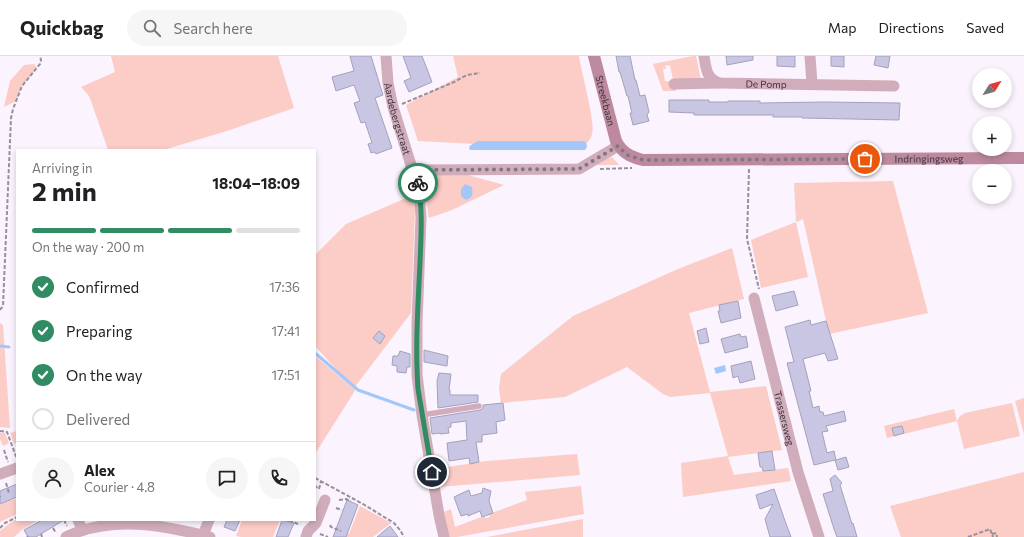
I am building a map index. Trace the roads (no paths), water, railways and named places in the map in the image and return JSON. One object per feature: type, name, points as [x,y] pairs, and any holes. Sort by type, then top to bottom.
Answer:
[{"type":"street","name":"Aardebergstraat","points":[[386,56],[388,84],[392,107],[414,170],[419,191],[421,217],[416,353],[418,389],[444,537]]},
{"type":"street","name":"Streekbaan","points":[[594,56],[612,130],[618,146]]},
{"type":"street","points":[[704,56],[708,75],[711,79],[720,83]]},
{"type":"street","points":[[810,56],[812,84]]},
{"type":"street","name":"De Pomp","points":[[674,84],[720,83],[894,86]]},
{"type":"street","name":"Indringingsweg","points":[[618,146],[627,155],[643,160],[1024,158]]},
{"type":"street","points":[[414,170],[579,169],[618,146]]},
{"type":"street","name":"Trassersweg","points":[[757,295],[798,472],[819,537]]},
{"type":"street","points":[[3,478],[13,466]]},
{"type":"street","points":[[306,537],[308,531],[316,523],[326,500]]},
{"type":"street","points":[[64,533],[80,525],[146,524],[164,526],[207,536],[209,521]]},
{"type":"lane","points":[[422,415],[479,406]]},
{"type":"water","points":[[478,141],[581,141],[586,142],[587,147],[585,150],[470,150],[469,147]]},
{"type":"water","points":[[465,184],[472,187],[472,195],[466,200],[461,196],[461,189]]},
{"type":"water","points":[[725,365],[726,371],[716,374],[714,368]]},
{"type":"waterway","points":[[0,346],[9,347]]},
{"type":"waterway","points":[[316,354],[358,390],[414,410]]}]
